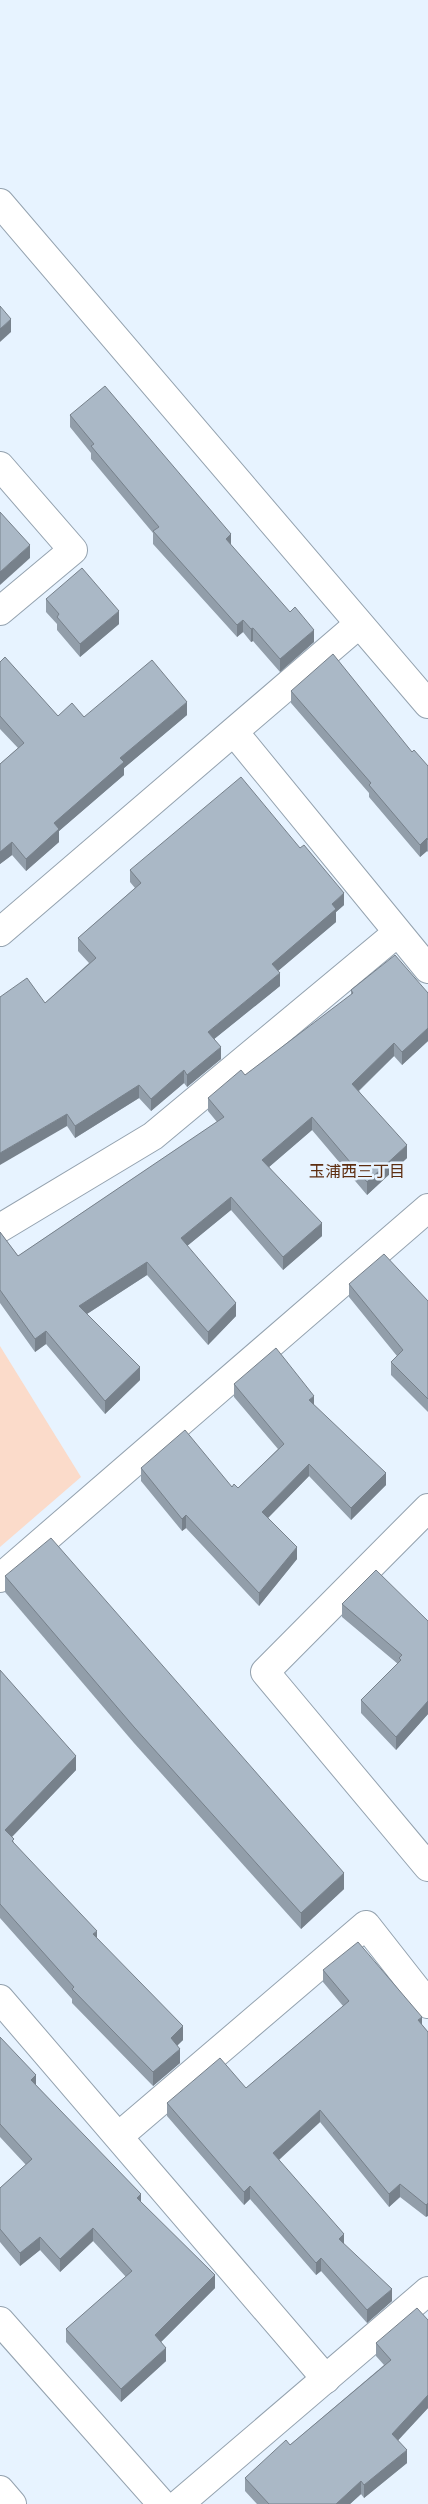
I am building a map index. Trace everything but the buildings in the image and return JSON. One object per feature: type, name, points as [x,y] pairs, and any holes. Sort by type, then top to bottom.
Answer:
[{"type":"street","points":[[0,203],[428,704]]},
{"type":"street","points":[[0,466],[73,550],[0,611]]},
{"type":"street","points":[[0,932],[359,624]]},
{"type":"street","points":[[234,732],[428,969]]},
{"type":"street","points":[[0,1228],[153,1136],[397,933]]},
{"type":"street","points":[[0,1578],[428,1208]]},
{"type":"street","points":[[423,1848],[265,1672],[428,1508]]},
{"type":"street","points":[[119,2136],[366,1925],[428,2004]]},
{"type":"street","points":[[0,1999],[326,2379]]},
{"type":"street","points":[[179,2504],[428,2291]]},
{"type":"street","points":[[0,2320],[162,2504]]},
{"type":"street","points":[[0,2490],[12,2504]]},
{"type":"shaded area","points":[[0,1346],[81,1477],[0,1547]]},
{"type":"district","name":"玉浦西三丁目","points":[[357,1171]]}]
